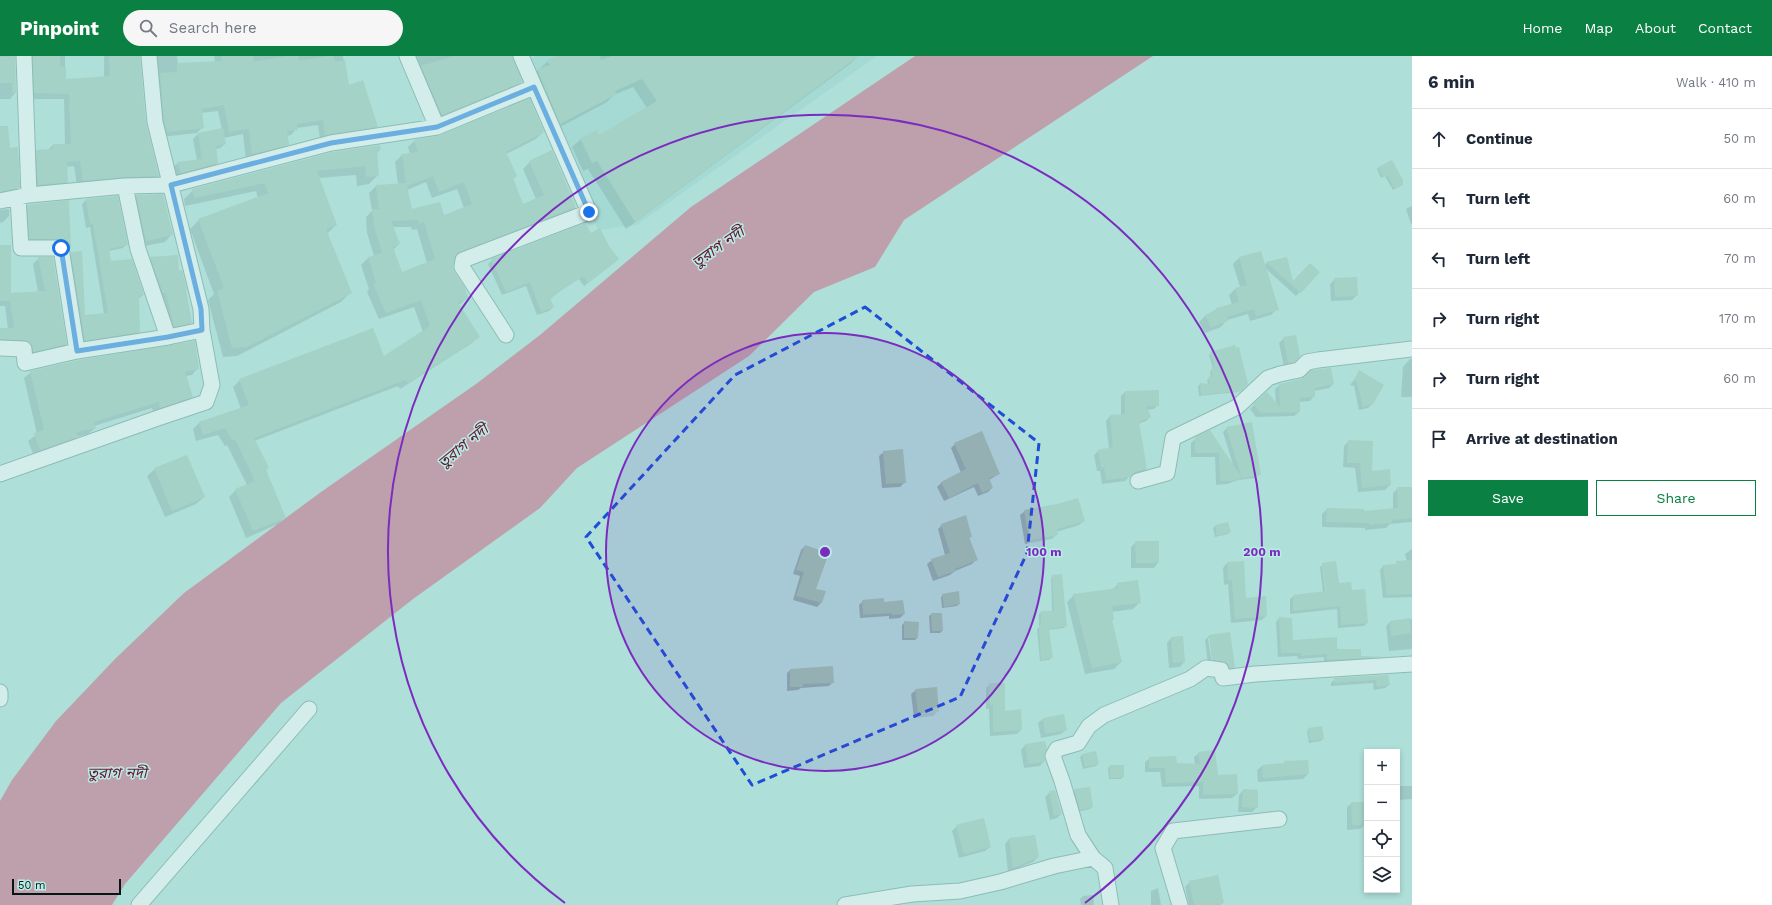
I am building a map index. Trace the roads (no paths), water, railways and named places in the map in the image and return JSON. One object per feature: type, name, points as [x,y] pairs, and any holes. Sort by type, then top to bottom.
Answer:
[{"type":"street","points":[[24,56],[24,196],[21,248],[61,248],[77,351]]},
{"type":"street","points":[[0,474],[206,402],[212,385],[202,330],[201,309],[155,122],[149,56]]},
{"type":"street","points":[[407,56],[437,127]]},
{"type":"street","points":[[506,335],[462,267],[463,260],[589,212],[521,56]]},
{"type":"street","points":[[0,201],[24,196],[126,186],[171,185],[331,143],[437,127],[534,87]]},
{"type":"street","points":[[126,186],[138,249],[168,337]]},
{"type":"street","points":[[0,348],[24,349],[25,363],[77,351],[168,337],[202,330]]},
{"type":"street","points":[[1138,481],[1167,473],[1173,438],[1237,407],[1268,378],[1299,370],[1307,362],[1412,349]]},
{"type":"street","points":[[1111,905],[1105,868],[1093,858],[1078,835],[1053,756],[1057,749],[1078,743],[1089,726],[1096,720],[1118,709],[1190,679],[1206,668],[1221,670],[1223,678],[1255,674],[1412,664]]},
{"type":"street","points":[[0,692],[0,700]]},
{"type":"street","points":[[139,905],[309,709]]},
{"type":"street","points":[[1180,905],[1163,848],[1173,831],[1279,819]]},
{"type":"street","points":[[845,905],[912,894],[960,891],[1000,882],[1054,866],[1093,858]]},
{"type":"water","name":"তুরাগ নদী","points":[[915,56],[1153,56],[904,220],[875,267],[814,292],[749,356],[577,468],[540,508],[413,599],[281,703],[125,884],[112,905],[0,905],[0,801],[12,780],[56,721],[115,659],[184,593],[321,492],[476,384],[540,335],[691,207]]}]
